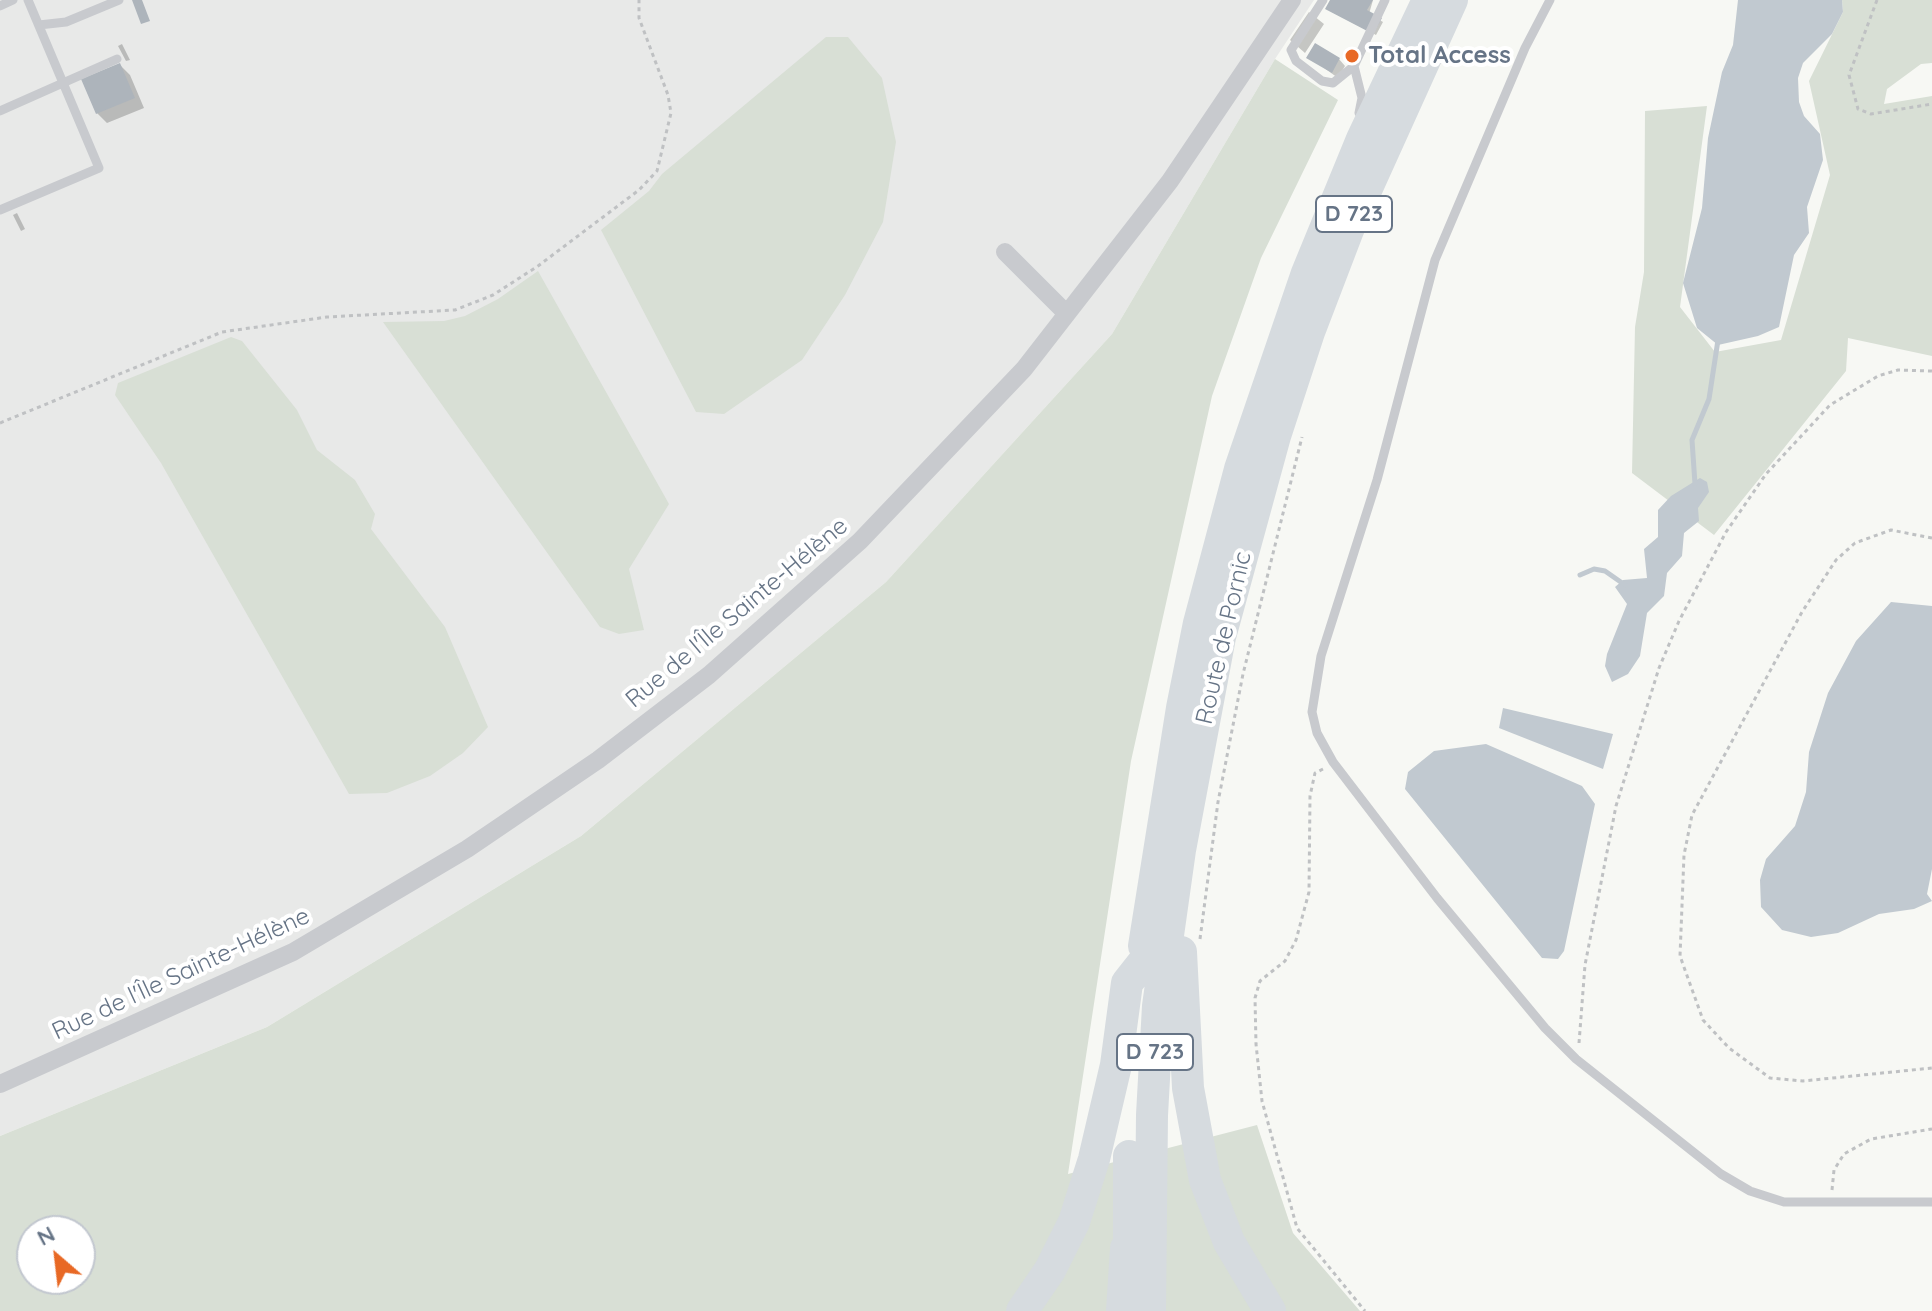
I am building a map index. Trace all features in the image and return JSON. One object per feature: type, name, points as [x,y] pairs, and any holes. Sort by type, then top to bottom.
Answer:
[{"type":"highway","name":"Route de Pornic","points":[[1131,1311],[1128,1220],[1132,1096],[1142,964],[1179,723],[1217,552],[1334,187],[1428,0]]},
{"type":"highway","name":"Route de Pornic","points":[[1150,1311],[1152,1115],[1158,1006],[1187,807],[1224,625],[1275,436],[1309,332],[1348,230],[1452,0]]},
{"type":"highway","points":[[1187,807],[1195,837],[1182,934],[1182,1009],[1195,1133],[1205,1180],[1229,1242],[1270,1311]]},
{"type":"highway","points":[[1022,1311],[1050,1270],[1074,1222],[1094,1159],[1116,1065],[1127,983],[1142,964]]},
{"type":"highway","name":"D 723","points":[[1122,1311],[1128,1220]]},
{"type":"street","name":"Rue de l'Île Sainte-Hélène","points":[[0,1084],[293,952],[467,849],[598,760],[709,675],[860,541],[1014,380],[1170,181],[1292,0]]},
{"type":"street","points":[[1005,252],[1067,314]]},
{"type":"lane","points":[[0,6],[13,0]]},
{"type":"lane","points":[[0,210],[99,168],[28,0]]},
{"type":"lane","points":[[39,25],[66,22],[119,0]]},
{"type":"lane","points":[[1323,0],[1293,45],[1292,55],[1328,83],[1339,80],[1354,66],[1385,0]]},
{"type":"lane","points":[[1550,0],[1525,48],[1435,260],[1377,480],[1313,690],[1312,712],[1317,733],[1333,762],[1437,898],[1545,1028],[1576,1059],[1721,1174],[1750,1191],[1784,1202],[1932,1202]]},
{"type":"lane","points":[[0,111],[117,59]]},
{"type":"lane","points":[[1354,66],[1362,98],[1356,122]]},
{"type":"path","points":[[0,423],[222,332],[327,317],[455,310],[493,295],[538,266],[639,190],[657,171],[671,113],[668,95],[639,18],[639,0]]},
{"type":"path","points":[[1877,0],[1849,75],[1858,109],[1871,114],[1932,104]]},
{"type":"path","points":[[1576,1059],[1585,965],[1616,806],[1659,668],[1679,621],[1726,532],[1766,474],[1830,405],[1878,376],[1898,370],[1932,371]]},
{"type":"path","points":[[1199,949],[1218,802],[1243,674],[1302,437]]},
{"type":"path","points":[[1932,538],[1891,530],[1855,543],[1836,560],[1802,612],[1692,815],[1684,855],[1680,956],[1703,1020],[1729,1048],[1770,1078],[1803,1081],[1932,1068]]},
{"type":"path","points":[[1333,762],[1315,773],[1310,796],[1309,892],[1296,940],[1285,961],[1260,981],[1255,998],[1256,1044],[1262,1101],[1297,1228],[1365,1311]]},
{"type":"path","points":[[1830,1202],[1834,1170],[1844,1154],[1871,1139],[1932,1129]]},
{"type":"shaded area","points":[[0,0],[1314,0],[1275,59],[1112,334],[886,582],[581,836],[267,1027],[0,1136]]},
{"type":"shaded area","points":[[1738,0],[1842,0],[1843,12],[1832,34],[1803,63],[1798,78],[1799,102],[1804,116],[1820,134],[1823,160],[1807,207],[1809,233],[1794,255],[1779,327],[1758,336],[1718,345],[1697,328],[1683,283],[1702,208],[1708,138],[1722,72],[1733,45]]},
{"type":"shaded area","points":[[1842,0],[1932,0],[1932,63],[1921,64],[1887,89],[1884,104],[1932,96],[1932,356],[1848,338],[1846,371],[1714,535],[1632,473],[1635,327],[1644,272],[1645,111],[1707,106],[1680,307],[1715,352],[1781,340],[1830,175],[1809,81],[1843,12]]},
{"type":"shaded area","points":[[826,37],[848,37],[882,78],[896,142],[883,222],[845,295],[802,360],[724,414],[696,412],[601,230],[649,191],[662,174]]},
{"type":"shaded area","points":[[1275,59],[1338,100],[1261,258],[1212,396],[1131,761],[1068,1174],[1257,1125],[1293,1233],[1360,1311],[0,1311],[0,1136],[267,1027],[581,836],[886,582],[1112,334]]},
{"type":"shaded area","points":[[538,271],[669,504],[629,569],[644,630],[619,634],[600,627],[383,322],[444,321],[465,316],[498,299]]},
{"type":"shaded area","points":[[231,337],[242,341],[297,410],[317,450],[355,480],[375,514],[371,529],[445,627],[488,727],[463,753],[430,776],[387,793],[349,794],[161,463],[115,395],[118,383]]},
{"type":"shaded area","points":[[1700,478],[1707,482],[1709,492],[1698,508],[1699,521],[1684,533],[1682,556],[1667,573],[1664,596],[1647,613],[1640,656],[1628,674],[1612,682],[1605,666],[1607,654],[1627,604],[1615,587],[1623,580],[1647,578],[1644,549],[1658,537],[1658,510],[1671,496]]},
{"type":"shaded area","points":[[1891,602],[1932,606],[1932,869],[1927,894],[1932,901],[1914,909],[1879,914],[1838,933],[1811,937],[1782,930],[1761,907],[1760,880],[1766,859],[1795,826],[1806,792],[1809,752],[1828,693],[1856,641]]},
{"type":"shaded area","points":[[1503,708],[1613,734],[1603,769],[1499,728]]},
{"type":"shaded area","points":[[1486,744],[1582,786],[1595,804],[1564,951],[1558,959],[1542,958],[1405,789],[1408,772],[1434,751]]},
{"type":"building","points":[[132,0],[142,0],[150,21],[141,24]]},
{"type":"building","points":[[1330,0],[1373,0],[1367,10],[1382,18],[1373,34],[1325,9]]},
{"type":"building","points":[[1315,43],[1340,58],[1332,73],[1306,58]]},
{"type":"building","points":[[120,63],[135,98],[96,114],[81,79]]},
{"type":"waterway","points":[[1695,484],[1692,440],[1709,399],[1718,340]]},
{"type":"waterway","points":[[1580,575],[1594,569],[1605,571],[1625,585]]},
{"type":"place","name":"Total Access","points":[[1352,56]]}]
